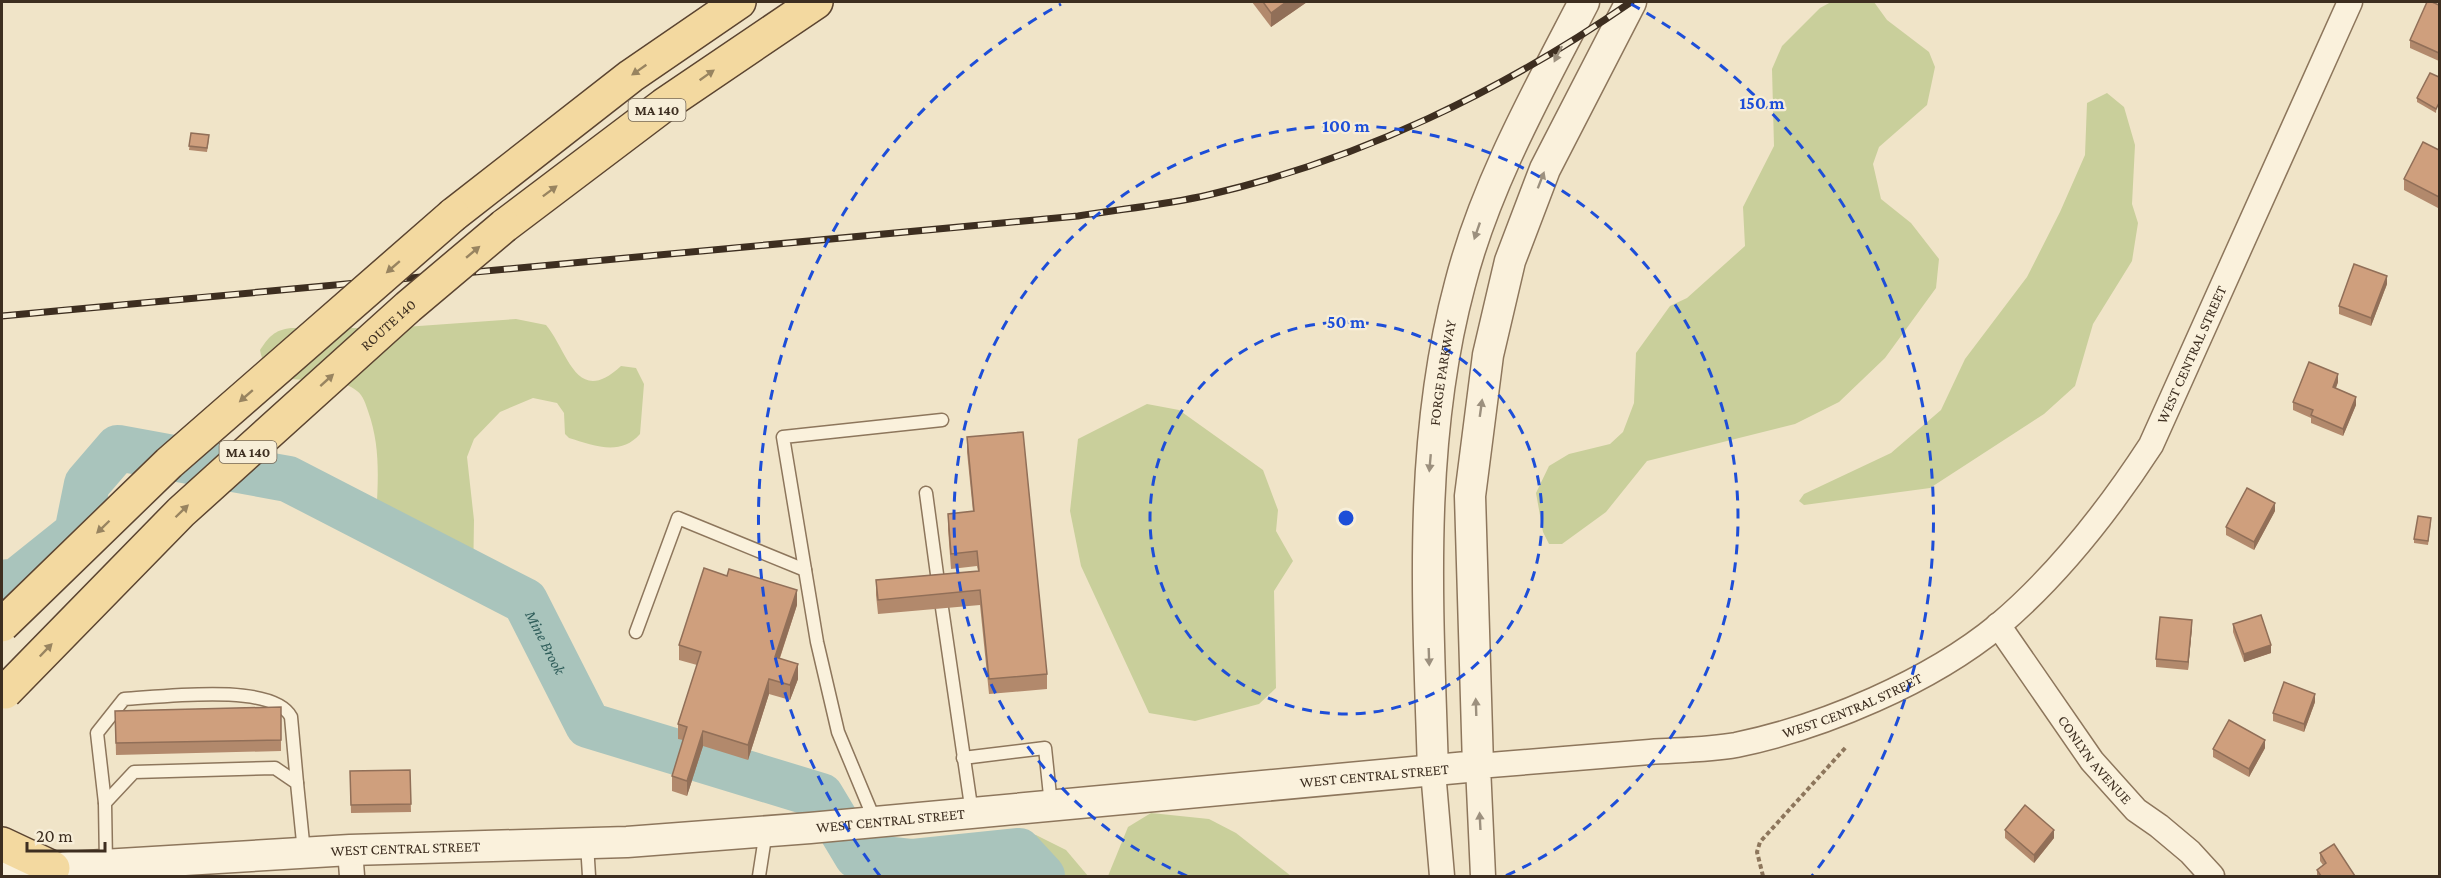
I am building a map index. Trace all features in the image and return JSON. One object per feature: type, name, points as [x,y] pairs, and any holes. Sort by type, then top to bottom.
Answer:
[{"type":"main road","name":"MA 140","points":[[2,625],[169,463],[453,215],[631,76],[739,2]]},
{"type":"main road","name":"ROUTE 140","points":[[3,694],[181,512],[408,307],[504,226],[663,105],[816,2]]},
{"type":"main road","points":[[2,844],[53,868]]},
{"type":"street","name":"FORGE PARKWAY","points":[[1433,771],[1426,570],[1430,470],[1439,376],[1460,282],[1492,189],[1584,2]]},
{"type":"street","points":[[1483,876],[1470,496],[1488,355],[1510,261],[1545,169],[1631,2]]},
{"type":"street","name":"WEST CENTRAL STREET","points":[[2,868],[53,868],[304,853],[351,863],[810,828],[1478,766],[1734,745],[1806,727],[1878,697],[1937,668],[1998,625],[2070,554],[2112,504],[2151,446],[2350,2]]},
{"type":"street","name":"CONLYN AVENUE","points":[[1998,625],[2092,761],[2136,810],[2190,852],[2212,876]]},
{"type":"street","points":[[1433,771],[1442,876]]},
{"type":"lane","points":[[864,822],[837,732],[818,642],[783,436],[942,420]]},
{"type":"lane","points":[[926,493],[939,589]]},
{"type":"lane","points":[[636,632],[678,518],[805,570]]},
{"type":"lane","points":[[942,608],[972,813]]},
{"type":"lane","points":[[106,864],[105,804],[97,733],[124,699],[243,694],[273,701],[287,709],[291,717],[304,853]]},
{"type":"lane","points":[[963,758],[1045,748],[1051,805]]},
{"type":"lane","points":[[105,804],[134,772],[275,768],[297,783]]},
{"type":"lane","points":[[759,876],[766,830]]},
{"type":"lane","points":[[586,844],[589,876]]},
{"type":"path","points":[[1763,876],[1757,852],[1760,842],[1847,746]]},
{"type":"green space","points":[[1831,2],[1874,2],[1887,20],[1929,52],[1935,67],[1927,105],[1879,147],[1873,164],[1881,199],[1911,223],[1939,259],[1936,288],[1885,358],[1839,402],[1795,424],[1647,461],[1606,512],[1562,544],[1549,544],[1543,532],[1536,493],[1549,466],[1569,454],[1610,444],[1623,432],[1634,403],[1636,353],[1670,306],[1687,298],[1745,246],[1743,207],[1774,146],[1772,69],[1782,46],[1820,8]]},
{"type":"green space","points":[[2107,93],[2124,107],[2135,145],[2132,204],[2138,223],[2132,261],[2093,324],[2075,386],[2044,414],[1930,488],[1804,505],[1799,501],[1804,494],[1891,453],[1941,410],[1965,359],[2027,277],[2060,212],[2085,155],[2087,103]]},
{"type":"green space","points":[[516,319],[546,325],[575,371],[583,378],[593,381],[606,377],[621,366],[636,368],[644,384],[640,434],[632,441],[615,447],[597,446],[569,438],[565,434],[564,413],[557,403],[533,398],[500,412],[474,439],[467,457],[474,520],[473,583],[416,552],[376,520],[377,451],[372,424],[359,393],[346,385],[287,378],[275,373],[265,365],[260,350],[272,335],[280,330],[291,328],[391,328]]},
{"type":"green space","points":[[1147,404],[1179,410],[1263,470],[1278,510],[1276,531],[1293,561],[1274,591],[1276,688],[1259,704],[1195,721],[1149,713],[1081,566],[1070,511],[1078,439]]},
{"type":"green space","points":[[1151,813],[1209,819],[1236,833],[1291,876],[1108,876],[1128,827]]},
{"type":"green space","points":[[1006,830],[1036,835],[1066,850],[1088,876],[949,876],[924,841]]},
{"type":"building","points":[[1263,2],[1286,2],[1271,13]]},
{"type":"building","points":[[2427,2],[2439,5],[2439,53],[2410,40]]},
{"type":"building","points":[[2430,73],[2439,77],[2439,103],[2436,109],[2417,98]]},
{"type":"building","points":[[191,133],[209,135],[207,148],[189,146]]},
{"type":"building","points":[[2423,142],[2439,150],[2439,197],[2404,179]]},
{"type":"building","points":[[2354,264],[2387,276],[2371,318],[2339,306]]},
{"type":"building","points":[[2309,362],[2338,374],[2333,387],[2356,397],[2343,429],[2311,415],[2313,410],[2293,402]]},
{"type":"building","points":[[1023,432],[1047,674],[989,679],[980,590],[878,600],[876,580],[979,571],[977,551],[951,554],[948,514],[974,511],[967,437]]},
{"type":"building","points":[[2247,488],[2275,503],[2254,542],[2226,527]]},
{"type":"building","points":[[2418,516],[2431,518],[2428,541],[2414,539]]},
{"type":"building","points":[[704,568],[727,576],[729,569],[797,590],[775,657],[798,664],[790,685],[769,679],[748,745],[703,731],[687,781],[672,776],[687,727],[678,724],[701,652],[679,645]]},
{"type":"building","points":[[2261,615],[2271,645],[2244,654],[2233,624]]},
{"type":"building","points":[[2160,617],[2192,620],[2188,662],[2156,659]]},
{"type":"building","points":[[2284,682],[2315,694],[2304,724],[2273,713]]},
{"type":"building","points":[[281,707],[281,740],[116,743],[115,711]]},
{"type":"building","points":[[2229,720],[2265,740],[2249,769],[2213,749]]},
{"type":"building","points":[[410,770],[411,804],[351,805],[350,771]]},
{"type":"building","points":[[2025,805],[2054,830],[2034,855],[2005,830]]},
{"type":"building","points":[[2334,844],[2355,876],[2321,876],[2317,870],[2326,863],[2320,853]]},
{"type":"waterway","name":"Mine Brook","points":[[2,583],[17,581],[77,533],[87,484],[118,448],[288,479],[525,601],[588,725],[821,796],[857,856],[913,862],[1019,851],[1042,876]]},
{"type":"railway","points":[[2,316],[1078,216],[1208,195],[1320,162],[1375,142],[1428,118],[1481,93],[1533,64],[1631,2]]}]
